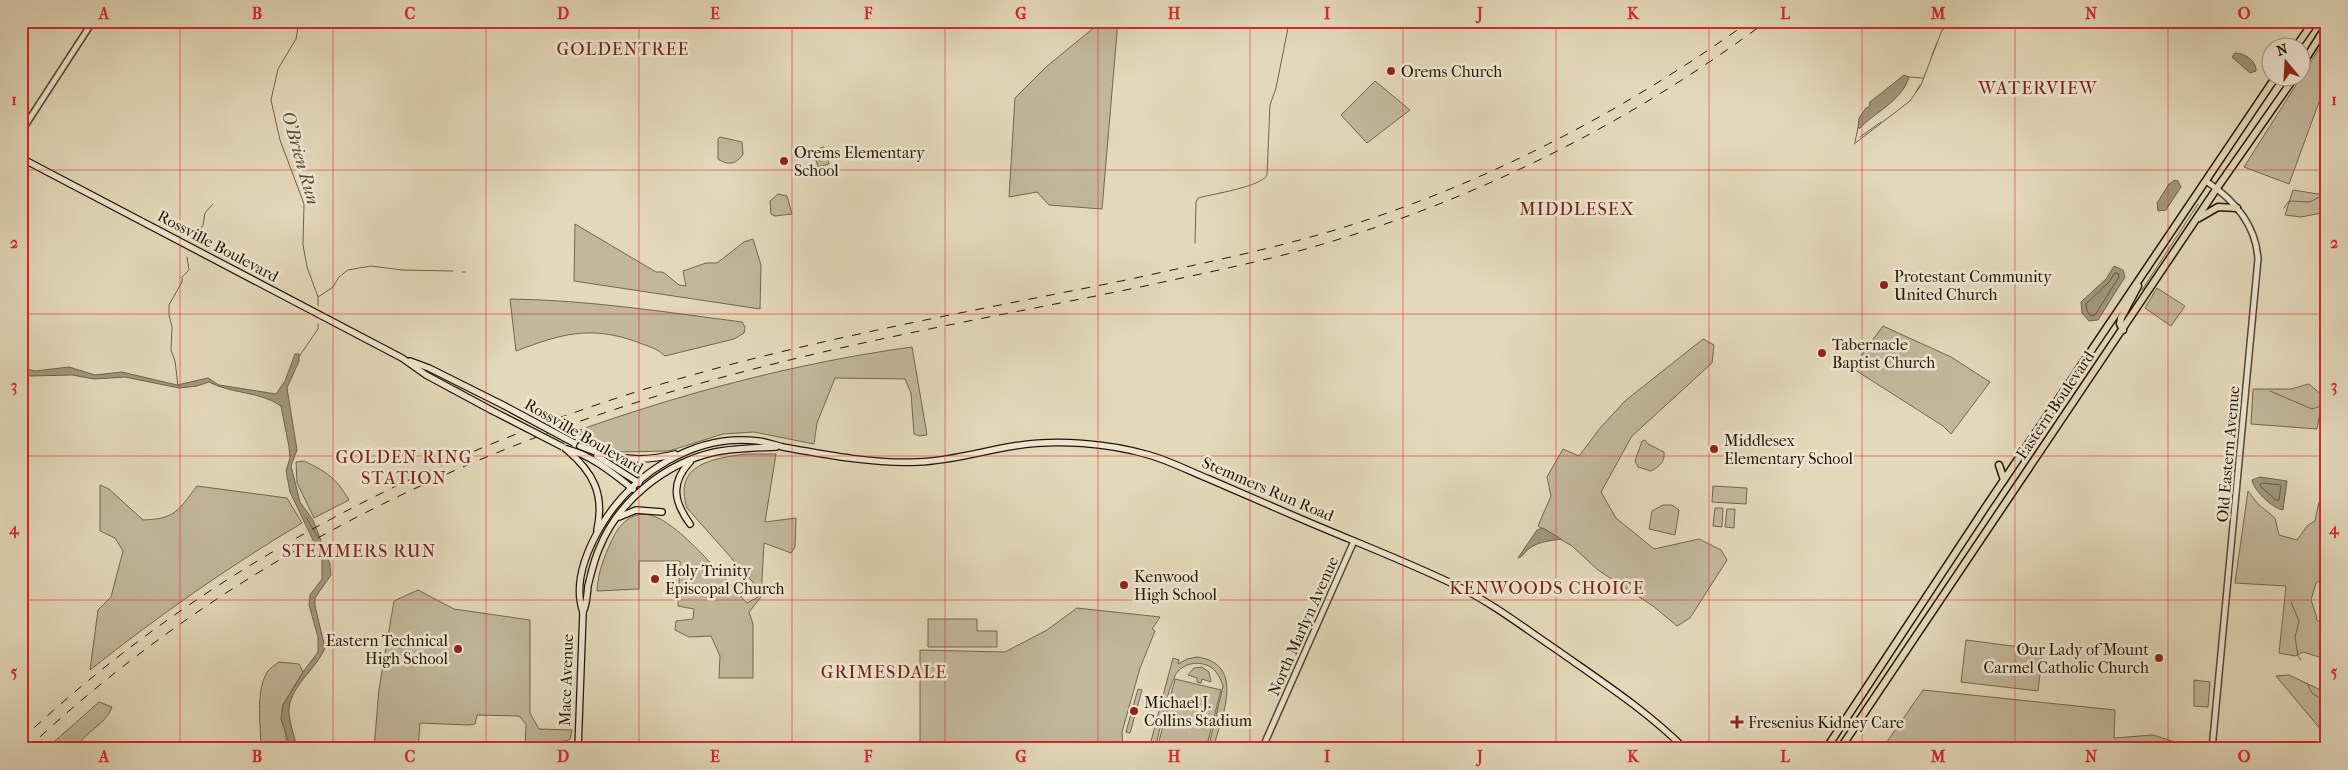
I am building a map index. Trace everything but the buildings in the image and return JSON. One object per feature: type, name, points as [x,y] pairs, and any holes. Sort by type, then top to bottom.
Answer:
[{"type":"main road","points":[[2303,38],[2314,21]]},
{"type":"main road","points":[[2310,52],[2326,26]]},
{"type":"main road","name":"Eastern Boulevard","points":[[1826,749],[2004,480],[2268,88]]},
{"type":"main road","name":"Eastern Boulevard","points":[[1840,749],[2217,188],[2287,88]]},
{"type":"main road","name":"Rossville Boulevard","points":[[21,158],[402,358],[426,375],[491,410],[593,461],[638,493]]},
{"type":"main road","points":[[2196,220],[2218,207],[2237,208]]},
{"type":"main road","points":[[2123,330],[2120,324],[2121,318],[2137,291],[2141,278]]},
{"type":"main road","name":"Rossville Boulevard","points":[[402,358],[430,368],[503,405],[577,445],[638,482],[644,488]]},
{"type":"main road","name":"Stemmers Run Road","points":[[632,488],[665,462],[688,451],[708,444],[740,440],[760,441],[784,447],[868,459],[917,462],[1033,444],[1087,445],[1122,449],[1161,459],[1455,585],[1500,610],[1645,712],[1685,749]]},
{"type":"main road","points":[[577,445],[606,456],[630,460],[662,458],[688,451]]},
{"type":"main road","name":"Stemmers Run Road","points":[[644,488],[672,468],[694,459],[727,450],[784,447]]},
{"type":"main road","points":[[564,448],[581,462],[596,488],[600,510],[595,537]]},
{"type":"main road","points":[[690,524],[678,505],[676,489],[683,470],[694,459]]},
{"type":"main road","points":[[2004,480],[1999,465],[2008,468],[2014,466]]},
{"type":"main road","name":"Mace Avenue","points":[[583,612],[579,602],[587,554],[610,512],[632,488]]},
{"type":"main road","name":"Mace Avenue","points":[[578,749],[583,612],[598,550],[616,519],[644,488]]},
{"type":"main road","points":[[616,519],[636,510],[662,512]]},
{"type":"street","points":[[21,132],[93,21]]},
{"type":"street","name":"Old Eastern Avenue","points":[[2206,181],[2217,188],[2237,208],[2250,227],[2256,244],[2258,259],[2212,749]]},
{"type":"street","name":"North Marlyn Avenue","points":[[1262,749],[1354,541]]},
{"type":"shaded area","points":[[1102,21],[1118,21],[1102,209],[1049,205],[1037,192],[1009,197],[1015,98],[1046,67]]},
{"type":"shaded area","points":[[2258,21],[2301,21],[2298,26],[2283,28],[2272,27]]},
{"type":"shaded area","points":[[2327,36],[2327,95],[2322,94],[2289,184],[2244,167],[2294,88],[2310,88],[2310,63]]},
{"type":"shaded area","points":[[1375,81],[1410,110],[1367,143],[1341,115]]},
{"type":"shaded area","points":[[720,137],[742,142],[743,154],[738,160],[732,163],[725,163],[718,159],[718,139]]},
{"type":"shaded area","points":[[824,147],[829,164],[818,167],[813,150]]},
{"type":"shaded area","points":[[2293,190],[2318,194],[2327,190],[2327,212],[2301,217],[2285,215]]},
{"type":"shaded area","points":[[778,194],[787,196],[792,214],[775,216],[771,214],[770,201]]},
{"type":"shaded area","points":[[575,224],[656,272],[663,272],[679,285],[686,286],[683,271],[706,263],[717,263],[744,242],[753,239],[761,265],[760,309],[574,281]]},
{"type":"shaded area","points":[[2157,288],[2185,306],[2171,326],[2145,308]]},
{"type":"shaded area","points":[[510,299],[626,307],[742,322],[745,327],[744,333],[734,339],[665,356],[659,351],[637,342],[605,334],[590,333],[562,336],[516,351]]},
{"type":"shaded area","points":[[1883,326],[1951,357],[1990,382],[1951,434],[1943,426],[1852,368]]},
{"type":"shaded area","points":[[1703,339],[1714,345],[1712,363],[1632,436],[1601,492],[1616,518],[1654,549],[1699,539],[1721,550],[1727,560],[1690,618],[1677,626],[1653,606],[1598,570],[1572,546],[1538,526],[1551,496],[1547,477],[1563,449],[1579,456],[1601,427],[1625,401]]},
{"type":"shaded area","points":[[912,347],[927,435],[919,436],[914,434],[911,393],[905,379],[835,378],[817,423],[814,444],[754,432],[723,434],[669,451],[618,452],[574,432],[698,392],[740,381],[826,362]]},
{"type":"shaded area","points":[[2309,384],[2323,396],[2317,429],[2251,424],[2253,389],[2291,389]]},
{"type":"shaded area","points":[[1645,440],[1648,444],[1664,452],[1664,458],[1661,463],[1651,471],[1638,467],[1635,461],[1642,441]]},
{"type":"shaded area","points":[[745,454],[776,454],[765,522],[796,518],[795,547],[791,553],[764,543],[761,597],[749,612],[753,624],[753,678],[719,678],[720,656],[711,636],[689,637],[675,630],[676,621],[693,619],[694,609],[678,606],[680,561],[639,561],[639,589],[597,591],[604,559],[618,529],[632,517],[643,514],[650,515],[674,528],[701,553],[747,603],[758,597],[758,588],[687,508],[684,493],[690,473],[698,466],[720,458]]},
{"type":"shaded area","points":[[304,461],[330,476],[340,486],[349,500],[314,518],[297,483],[296,462]]},
{"type":"shaded area","points":[[100,485],[109,489],[143,520],[162,518],[175,512],[197,486],[287,498],[302,523],[194,593],[141,630],[90,670],[98,610],[111,597],[123,551],[115,538],[100,531]]},
{"type":"shaded area","points":[[1713,486],[1747,488],[1746,504],[1712,502]]},
{"type":"shaded area","points":[[2248,491],[2258,504],[2275,518],[2279,535],[2297,540],[2308,525],[2315,521],[2319,502],[2327,501],[2327,577],[2316,583],[2311,600],[2316,619],[2327,629],[2327,642],[2322,649],[2323,653],[2319,657],[2303,652],[2295,656],[2279,653],[2286,586],[2235,583]]},
{"type":"shaded area","points":[[1663,505],[1672,505],[1679,510],[1675,535],[1649,529],[1652,511]]},
{"type":"shaded area","points":[[1715,508],[1723,508],[1722,527],[1713,526]]},
{"type":"shaded area","points":[[1727,509],[1735,509],[1734,528],[1725,527]]},
{"type":"shaded area","name":"Eastern Technical High School","points":[[418,590],[454,609],[530,620],[530,713],[539,729],[572,730],[570,739],[567,741],[549,742],[538,749],[525,749],[526,724],[519,716],[477,715],[475,724],[469,725],[420,723],[418,749],[374,749],[379,689],[394,601]]},
{"type":"shaded area","points":[[1077,608],[1160,617],[1152,629],[1155,631],[1140,668],[1122,732],[1123,749],[904,749],[904,745],[920,744],[920,650],[1005,652],[1047,630]]},
{"type":"shaded area","points":[[928,619],[977,619],[977,631],[997,631],[997,647],[928,647]]},
{"type":"shaded area","points":[[1966,640],[2043,650],[2038,691],[1961,682]]},
{"type":"shaded area","points":[[1197,657],[1212,662],[1222,670],[1226,681],[1225,708],[1213,749],[1208,749],[1223,686],[1213,669],[1207,665],[1197,663],[1184,667],[1174,677],[1155,749],[1149,749],[1173,658],[1179,660],[1178,664],[1187,659]]},
{"type":"shaded area","points":[[279,662],[299,664],[303,672],[283,705],[286,739],[291,749],[261,749],[261,690],[267,672]]},
{"type":"shaded area","points":[[1202,667],[1209,672],[1211,682],[1202,679],[1201,683],[1197,682],[1197,678],[1188,675],[1194,668]]},
{"type":"shaded area","points":[[2289,675],[2327,693],[2327,737],[2276,676]]},
{"type":"shaded area","points":[[1175,679],[1221,690],[1206,749],[1157,749]]},
{"type":"shaded area","points":[[2194,680],[2210,682],[2208,707],[2194,706]]},
{"type":"shaded area","name":"Michael J. Collins Stadium","points":[[1138,689],[1142,690],[1130,733],[1126,732]]},
{"type":"shaded area","points":[[1923,690],[2115,710],[2114,738],[2153,735],[2197,749],[1882,749]]},
{"type":"shaded area","points":[[99,702],[112,707],[105,719],[75,749],[46,749]]},
{"type":"water","points":[[2235,53],[2249,58],[2256,67],[2256,71],[2250,73],[2232,57]]},
{"type":"water","points":[[1904,75],[1909,77],[1900,93],[1888,105],[1858,128],[1859,118],[1866,108],[1869,107],[1870,102]]},
{"type":"water","points":[[2175,180],[2178,181],[2181,187],[2166,210],[2158,211],[2157,203],[2169,184]]},
{"type":"water","points":[[2114,266],[2123,270],[2125,277],[2098,320],[2089,321],[2082,313],[2081,302],[2106,279]]},
{"type":"water","points":[[295,354],[299,354],[299,361],[287,388],[297,450],[291,466],[300,502],[313,520],[330,564],[331,575],[315,598],[315,606],[325,648],[297,687],[290,705],[289,714],[297,749],[291,749],[281,719],[283,705],[318,652],[318,637],[309,605],[310,595],[322,579],[322,559],[290,492],[286,471],[290,458],[289,447],[281,406],[255,395],[227,389],[209,382],[197,386],[179,388],[125,377],[94,379],[72,375],[30,376],[21,373],[21,368],[35,371],[69,367],[95,375],[122,372],[177,385],[208,378],[219,385],[276,394],[285,381]]},
{"type":"water","points":[[2260,477],[2287,481],[2283,510],[2269,503],[2256,489],[2252,480]]},
{"type":"water","points":[[1543,528],[1561,539],[1538,544],[1528,549],[1518,558],[1537,530]]},
{"type":"waterway","name":"O'Brien Run","points":[[299,21],[296,39],[278,69],[271,100],[280,140],[304,204],[303,245],[307,267],[318,297],[318,306]]},
{"type":"waterway","points":[[1195,243],[1196,202],[1198,198],[1236,190],[1256,183],[1267,175],[1270,105],[1276,88],[1288,28],[1281,21]]},
{"type":"waterway","points":[[1288,28],[1299,21]]},
{"type":"waterway","points":[[1944,28],[1947,21]]},
{"type":"waterway","points":[[1854,144],[1910,101],[1921,85],[1942,30],[1957,21]]},
{"type":"waterway","points":[[1932,55],[1937,43]]},
{"type":"waterway","points":[[1909,77],[1923,78]]},
{"type":"waterway","points":[[1916,92],[1920,85]]},
{"type":"waterway","points":[[1860,137],[1881,122]]},
{"type":"waterway","points":[[1855,142],[1858,128]]},
{"type":"waterway","points":[[2284,208],[2289,201],[2310,202],[2327,193]]},
{"type":"waterway","points":[[193,240],[203,225],[205,213],[213,204]]},
{"type":"waterway","points":[[2142,290],[2198,204]]},
{"type":"waterway","points":[[178,386],[175,361],[171,350],[172,327],[169,305],[182,282],[182,277],[189,270],[187,257]]},
{"type":"waterway","points":[[318,297],[333,287],[339,277],[348,270],[371,266],[402,270],[453,271]]},
{"type":"waterway","name":"O'Brien Run","points":[[298,358],[318,329],[318,324]]},
{"type":"waterway","points":[[2270,391],[2312,409],[2324,405]]},
{"type":"waterway","points":[[306,517],[317,536]]},
{"type":"waterway","points":[[321,543],[327,558]]},
{"type":"waterway","points":[[2291,602],[2299,621],[2295,637],[2298,656],[2301,660]]},
{"type":"waterway","points":[[2307,683],[2312,693],[2327,703]]},
{"type":"railway","points":[[21,740],[99,672],[182,610],[269,554],[360,504],[454,460],[550,421],[648,388],[748,360],[891,327],[1131,279],[1233,256],[1335,230],[1390,212],[1445,191],[1551,143],[1653,86],[1750,21]]},
{"type":"railway","points":[[27,749],[105,681],[188,619],[274,563],[364,513],[457,469],[553,431],[651,398],[750,370],[898,336],[1239,266],[1358,233],[1420,211],[1542,159],[1658,95],[1767,21]]},
{"type":"place","name":"Orems Church","points":[[1391,71]]},
{"type":"place","name":"Orems Elementary School","points":[[784,161]]},
{"type":"place","name":"Protestant Community United Church","points":[[1884,285]]},
{"type":"place","name":"Tabernacle Baptist Church","points":[[1822,353]]},
{"type":"place","name":"Middlesex Elementary School","points":[[1714,449]]},
{"type":"place","name":"Holy Trinity Episcopal Church","points":[[655,579]]},
{"type":"place","name":"Kenwood High School","points":[[1124,585]]},
{"type":"place","name":"Eastern Technical High School","points":[[458,649]]},
{"type":"place","name":"Our Lady of Mount Carmel Catholic Church","points":[[2159,658]]},
{"type":"place","name":"Michael J. Collins Stadium","points":[[1134,711]]},
{"type":"place","name":"Fresenius Kidney Care","points":[[1737,722]]},
{"type":"district","name":"GOLDENTREE","points":[[623,49]]},
{"type":"district","name":"WATERVIEW","points":[[2038,88]]},
{"type":"district","name":"MIDDLESEX","points":[[1577,209]]},
{"type":"district","name":"GOLDEN RING STATION","points":[[404,467]]},
{"type":"district","name":"STEMMERS RUN","points":[[359,551]]},
{"type":"district","name":"KENWOODS CHOICE","points":[[1547,588]]},
{"type":"district","name":"GRIMESDALE","points":[[884,672]]}]
